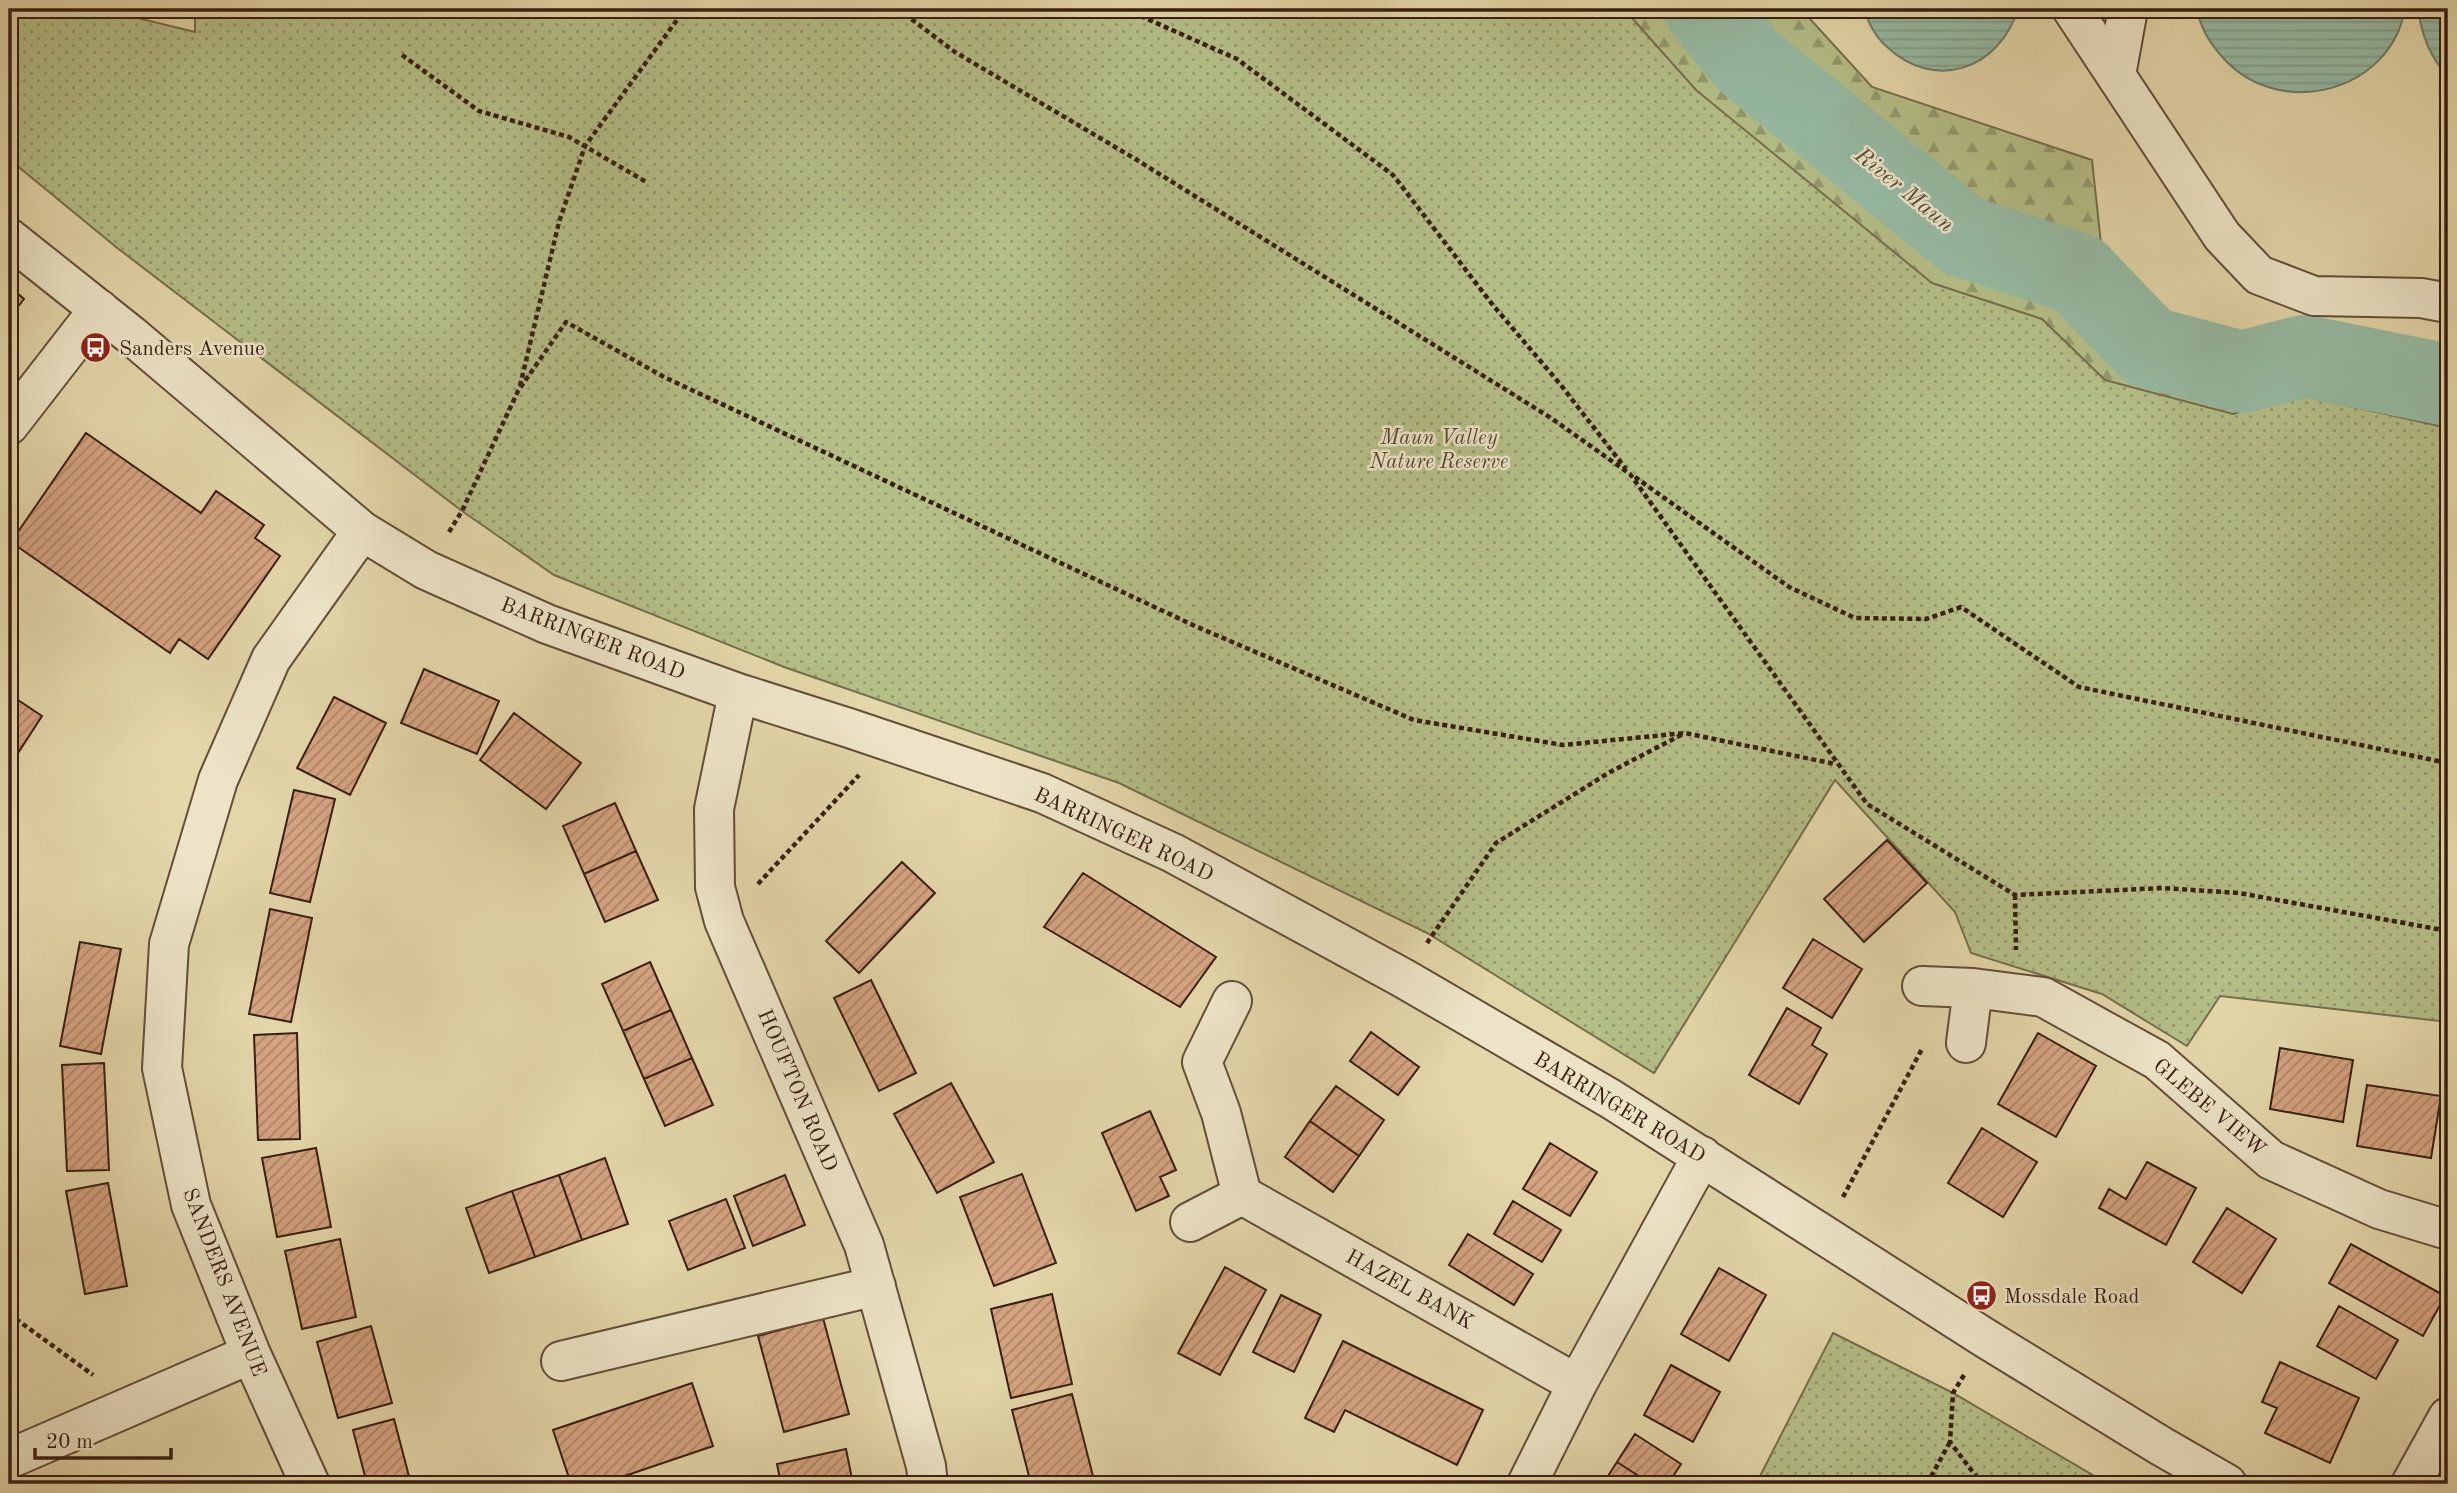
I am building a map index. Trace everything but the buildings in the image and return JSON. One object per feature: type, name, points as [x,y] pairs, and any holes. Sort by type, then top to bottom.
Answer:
[{"type":"street","points":[[2072,9],[2222,236],[2259,275],[2314,296],[2421,298],[2448,303]]},
{"type":"street","points":[[2116,75],[2128,9]]},
{"type":"street","name":"BARRINGER ROAD","points":[[9,238],[99,309],[362,531],[426,570],[547,624],[738,693],[1042,793],[1173,853],[1403,978],[1611,1099],[1985,1338],[2227,1484]]},
{"type":"street","points":[[9,425],[99,309]]},
{"type":"street","name":"SANDERS AVENUE","points":[[310,1484],[251,1354],[191,1205],[162,1069],[169,944],[218,780],[271,659],[362,531]]},
{"type":"street","name":"HOUFTON ROAD","points":[[738,693],[714,809],[715,887],[724,921],[864,1245],[926,1466],[928,1484]]},
{"type":"street","name":"GLEBE VIEW","points":[[1922,986],[1973,988],[2043,997],[2157,1060],[2271,1160],[2379,1209],[2448,1230]]},
{"type":"street","points":[[1966,1044],[1973,988]]},
{"type":"street","points":[[1190,1222],[1242,1195],[1221,1114],[1202,1062],[1232,1001]]},
{"type":"street","points":[[1527,1484],[1577,1384],[1702,1156]]},
{"type":"street","name":"HAZEL BANK","points":[[1242,1195],[1577,1384]]},
{"type":"street","points":[[561,1361],[876,1286]]},
{"type":"street","points":[[9,1459],[251,1354]]},
{"type":"street","points":[[2412,1484],[2448,1417]]},
{"type":"path","points":[[518,391],[559,222],[585,146],[685,9]]},
{"type":"path","points":[[898,9],[955,52],[1137,160],[1516,396],[1789,587],[1855,618],[1926,619],[1961,607],[2079,687],[2448,763]]},
{"type":"path","points":[[1125,9],[1237,59],[1393,175],[1492,304],[1560,384],[1630,474],[1867,804],[2015,895],[2162,888],[2239,893],[2448,931]]},
{"type":"path","points":[[402,55],[479,111],[569,137],[648,183]]},
{"type":"path","points":[[426,570],[462,511],[518,391],[566,322],[664,377],[1131,597],[1413,720],[1563,745],[1685,733],[1836,764]]},
{"type":"path","points":[[1403,978],[1496,843],[1611,772],[1685,733]]},
{"type":"path","points":[[724,921],[889,742]]},
{"type":"path","points":[[2015,895],[2017,993]]},
{"type":"path","points":[[1841,1202],[1928,1038]]},
{"type":"path","points":[[9,1314],[133,1405]]},
{"type":"path","points":[[1927,1484],[1950,1442],[1953,1393],[1985,1338]]},
{"type":"path","points":[[1950,1442],[1982,1484]]},
{"type":"green space","name":"Maun Valley Nature Reserve","points":[[9,9],[101,9],[195,32],[195,9],[1624,9],[1696,90],[1932,283],[2042,319],[2105,380],[2233,414],[2301,395],[2448,428],[2448,1022],[2220,996],[2187,1046],[2102,994],[1971,953],[1955,912],[1835,780],[1654,1073],[1427,933],[1119,783],[784,667],[554,575],[462,511],[205,315],[116,247],[9,159]]},
{"type":"green space","points":[[1205,9],[1801,9],[1872,87],[2092,160],[2110,327],[2448,354],[2448,733]]},
{"type":"green space","points":[[1833,1333],[1953,1393],[2108,1484],[1756,1484]]},
{"type":"shaded area","points":[[1865,9],[2018,9],[2009,30],[1981,60],[1963,68],[1944,71],[1924,68],[1905,60],[1886,46],[1872,29]]},
{"type":"shaded area","points":[[2197,9],[2405,9],[2395,37],[2379,60],[2356,77],[2331,88],[2303,92],[2275,89],[2248,78],[2225,60],[2204,30]]},
{"type":"shaded area","points":[[2418,9],[2448,9],[2448,77],[2428,46]]},
{"type":"waterway","name":"River Maun","points":[[1705,9],[1748,61],[1963,236],[2078,274],[2148,347],[2242,372],[2304,356],[2448,385]]},
{"type":"place","name":"Sanders Avenue","points":[[96,348]]},
{"type":"place","name":"Mossdale Road","points":[[1981,1296]]}]
